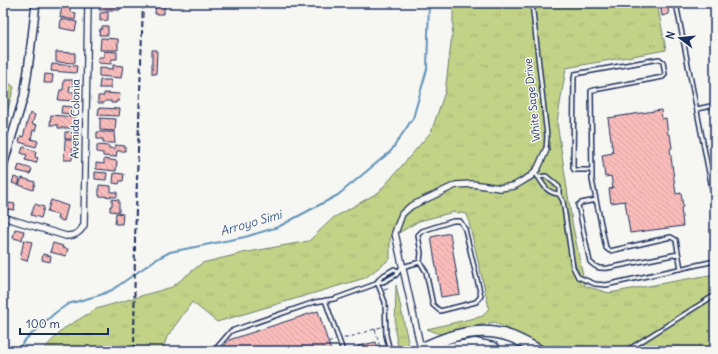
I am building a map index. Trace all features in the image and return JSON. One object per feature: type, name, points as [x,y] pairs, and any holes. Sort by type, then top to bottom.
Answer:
[{"type":"highway","points":[[421,349],[439,340],[476,331],[494,332],[512,337],[540,351]]},
{"type":"highway","points":[[421,349],[440,350],[475,344],[498,350]]},
{"type":"highway","points":[[468,351],[483,348],[498,350]]},
{"type":"street","points":[[3,166],[24,96],[36,3]]},
{"type":"street","name":"Avenida Colonia","points":[[3,217],[66,236],[72,236],[78,233],[84,225],[88,3]]},
{"type":"street","name":"White Sage Drive","points":[[421,349],[400,269],[395,233],[400,218],[411,206],[456,184],[465,183],[492,187],[508,187],[537,175],[546,150]]},
{"type":"lane","name":"White Sage Drive","points":[[532,3],[547,136],[546,150]]},
{"type":"lane","points":[[676,3],[715,204]]},
{"type":"lane","points":[[592,170],[574,170],[573,168],[574,78],[576,74],[659,59],[663,62],[665,74],[663,77],[594,90],[591,92],[592,170],[592,180],[606,248],[610,251],[670,237],[676,240],[681,269]]},
{"type":"lane","points":[[697,109],[715,105]]},
{"type":"lane","points":[[537,175],[542,184],[553,193],[559,194]]},
{"type":"lane","points":[[537,175],[546,176],[559,187],[559,194],[563,201],[573,267],[578,277],[596,284],[606,285],[715,261]]},
{"type":"lane","points":[[596,200],[578,205],[590,262],[595,266],[600,269],[608,268],[678,254]]},
{"type":"lane","points":[[460,221],[465,229],[481,296],[476,302],[440,311],[433,305],[426,272],[420,262],[421,253],[418,235],[422,231],[460,221]]},
{"type":"lane","points":[[377,282],[382,276],[394,269],[400,269],[420,262]]},
{"type":"lane","points":[[214,351],[231,331],[326,300],[334,299],[377,282],[383,282],[396,275],[400,269]]},
{"type":"lane","points":[[377,282],[385,302],[386,335],[390,351]]},
{"type":"lane","points":[[626,351],[715,294]]},
{"type":"lane","points":[[326,300],[343,351]]},
{"type":"path","points":[[381,291],[390,288]]},
{"type":"path","points":[[328,343],[382,326]]},
{"type":"path","points":[[375,329],[380,351]]},
{"type":"green space","points":[[453,3],[657,3],[666,50],[566,68],[557,122],[572,222],[585,286],[609,293],[715,274],[715,351],[549,351],[494,322],[440,334],[427,329],[483,316],[489,308],[467,214],[454,212],[419,221],[390,238],[390,259],[365,278],[217,322],[192,302],[167,337],[162,351],[42,351],[63,329],[96,309],[172,287],[202,263],[243,253],[309,241],[333,218],[379,192],[431,132],[445,92],[453,27]]},
{"type":"green space","points":[[3,78],[14,87],[3,127]]},
{"type":"green space","points":[[396,285],[410,351],[399,351],[395,332]]},
{"type":"building","points":[[100,3],[120,3],[120,10],[99,10]]},
{"type":"building","points":[[156,3],[164,3],[164,14],[155,14]]},
{"type":"building","points":[[660,3],[667,3],[669,14],[662,16]]},
{"type":"building","points":[[62,6],[70,7],[70,12],[76,13],[75,20],[60,17]]},
{"type":"building","points":[[108,12],[108,20],[100,21],[100,13]]},
{"type":"building","points":[[61,19],[77,22],[75,31],[60,28]]},
{"type":"building","points":[[102,26],[108,26],[108,35],[99,35]]},
{"type":"building","points":[[101,38],[118,39],[118,50],[100,50]]},
{"type":"building","points":[[152,50],[157,50],[156,74],[152,74]]},
{"type":"building","points":[[104,51],[117,52],[117,59],[112,59],[111,64],[98,63],[99,57],[104,57]]},
{"type":"building","points":[[56,52],[75,53],[75,63],[56,62]]},
{"type":"building","points":[[52,64],[77,66],[76,73],[51,71]]},
{"type":"building","points":[[113,65],[123,66],[121,78],[99,76],[99,68],[113,69]]},
{"type":"building","points":[[45,74],[53,75],[52,83],[44,83]]},
{"type":"building","points":[[64,80],[73,80],[73,86],[70,86],[69,92],[75,92],[74,101],[58,100],[60,90],[63,90]]},
{"type":"building","points":[[100,80],[111,80],[111,88],[99,88]]},
{"type":"building","points":[[104,93],[120,94],[119,101],[116,101],[116,103],[105,101],[104,103],[98,103],[98,96],[104,96]]},
{"type":"building","points":[[62,106],[73,107],[72,114],[61,113]]},
{"type":"building","points":[[99,108],[120,109],[119,116],[98,115]]},
{"type":"building","points":[[661,110],[662,119],[666,118],[668,135],[670,135],[672,148],[670,149],[676,194],[681,193],[683,226],[630,233],[625,201],[611,203],[609,189],[613,188],[611,176],[605,177],[602,155],[613,153],[608,118]]},
{"type":"building","points":[[715,110],[715,134],[712,117],[714,116],[713,111]]},
{"type":"building","points":[[30,113],[35,115],[32,124],[37,125],[35,131],[33,130],[31,139],[38,141],[36,147],[19,142],[21,136],[23,137]]},
{"type":"building","points":[[51,115],[75,117],[75,128],[58,128],[58,125],[50,125]]},
{"type":"building","points":[[100,118],[116,119],[115,131],[100,130]]},
{"type":"building","points":[[65,132],[72,132],[72,139],[65,139]]},
{"type":"building","points":[[97,132],[114,132],[115,143],[103,143],[103,139],[97,139]]},
{"type":"building","points":[[65,140],[73,140],[72,160],[64,160]]},
{"type":"building","points":[[97,145],[109,146],[109,148],[115,149],[115,145],[125,146],[125,151],[117,151],[116,157],[103,156],[103,153],[97,152]]},
{"type":"building","points":[[23,147],[36,151],[35,157],[38,158],[36,163],[25,160],[27,155],[21,153]]},
{"type":"building","points":[[104,159],[117,161],[116,171],[96,169],[96,163],[104,164]]},
{"type":"building","points":[[19,165],[32,169],[30,174],[17,171]]},
{"type":"building","points":[[95,172],[107,173],[106,180],[95,179]]},
{"type":"building","points":[[114,173],[124,174],[123,181],[120,181],[119,184],[113,183]]},
{"type":"building","points":[[14,177],[20,179],[18,185],[12,183]]},
{"type":"building","points":[[22,178],[35,182],[33,190],[19,185]]},
{"type":"building","points":[[99,185],[111,186],[111,192],[117,192],[117,197],[99,196]]},
{"type":"building","points":[[112,199],[119,200],[119,212],[110,211]]},
{"type":"building","points":[[51,200],[68,206],[64,221],[57,219],[58,215],[47,212]]},
{"type":"building","points":[[9,203],[15,204],[14,210],[7,209]]},
{"type":"building","points":[[35,204],[44,207],[41,218],[31,215]]},
{"type":"building","points":[[116,213],[123,214],[122,224],[115,224]]},
{"type":"building","points":[[3,225],[8,226],[5,237],[3,237]]},
{"type":"building","points":[[15,229],[24,231],[22,240],[13,238]]},
{"type":"building","points":[[450,233],[460,294],[441,297],[431,237]]},
{"type":"building","points":[[24,240],[32,242],[27,261],[20,259]]},
{"type":"building","points":[[53,243],[63,246],[62,248],[68,249],[66,256],[50,252]]},
{"type":"building","points":[[43,254],[51,256],[50,262],[42,260]]},
{"type":"building","points":[[318,311],[331,351],[220,351],[229,340]]},
{"type":"building","points":[[376,342],[379,351],[360,351],[358,346]]},
{"type":"waterway","name":"Arroyo Simi","points":[[17,351],[25,340],[55,313],[68,304],[112,290],[155,260],[170,252],[245,237],[278,227],[338,195],[391,151],[413,118],[427,69],[429,3]]},
{"type":"railway","points":[[134,351],[135,239],[143,3]]}]
